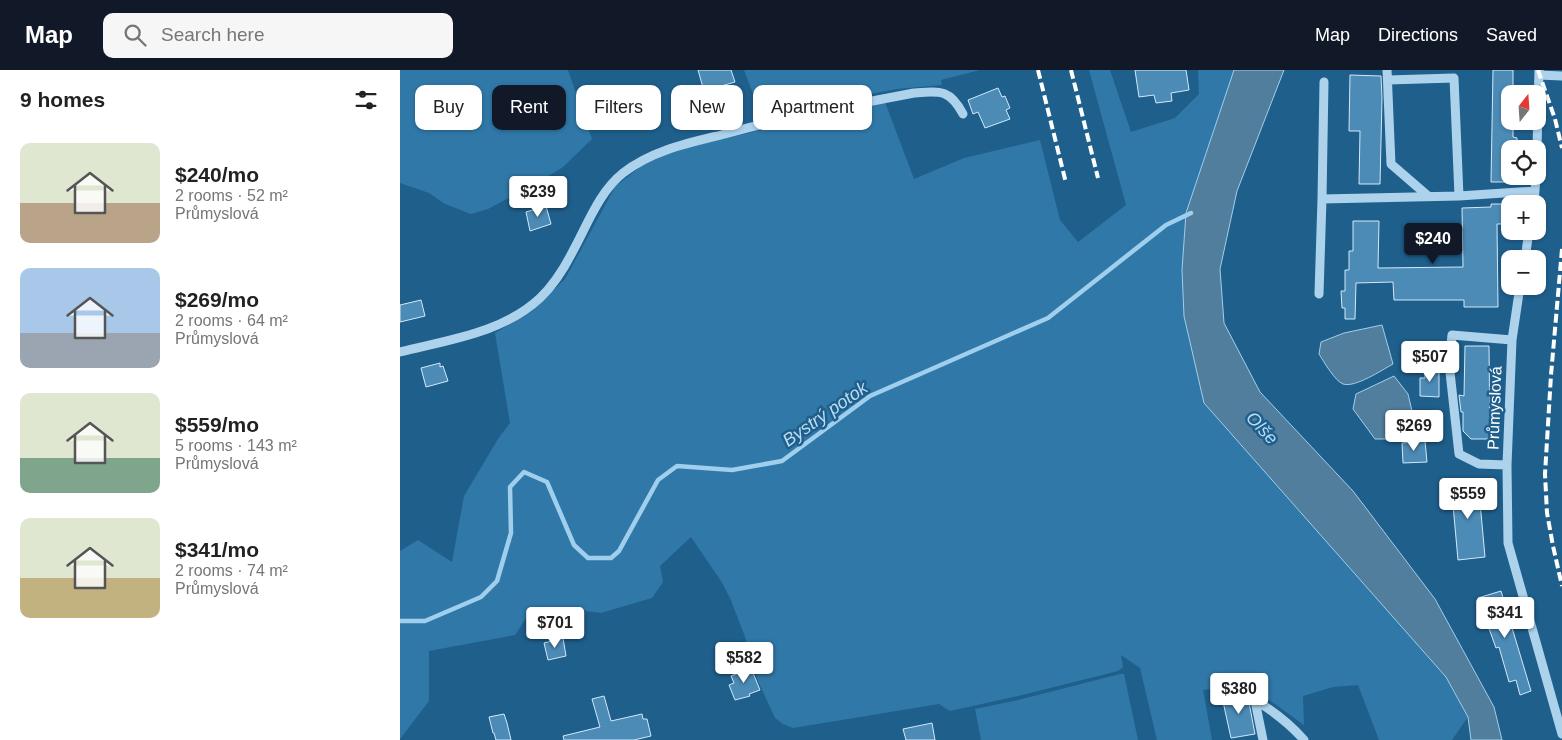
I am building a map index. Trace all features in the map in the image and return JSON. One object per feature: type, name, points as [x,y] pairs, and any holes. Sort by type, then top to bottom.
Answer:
[{"type":"street","points":[[1387,70],[1391,164],[1428,196]]},
{"type":"street","points":[[1537,140],[1539,72],[1562,76]]},
{"type":"street","points":[[1388,80],[1454,78],[1459,196]]},
{"type":"street","points":[[1320,294],[1324,82]]},
{"type":"street","points":[[400,352],[489,328],[515,317],[540,299],[557,279],[608,188],[621,174],[641,160],[654,154],[774,121],[914,93],[932,92],[946,94],[956,100],[963,114]]},
{"type":"street","points":[[1536,185],[1536,195]]},
{"type":"street","points":[[1322,199],[1536,192]]},
{"type":"street","name":"Průmyslová","points":[[1519,295],[1512,340],[1507,466],[1508,543],[1562,734]]},
{"type":"street","points":[[1507,466],[1479,464],[1458,454],[1449,364],[1452,335],[1512,340]]},
{"type":"street","points":[[1263,740],[1254,695],[1304,740]]},
{"type":"shaded area","points":[[400,70],[568,70],[576,93],[576,130],[589,130],[592,139],[563,167],[488,209],[471,214],[445,204],[429,193],[400,183]]},
{"type":"shaded area","points":[[744,70],[980,70],[941,80],[942,85],[897,89],[872,94],[872,85],[753,85],[753,94]]},
{"type":"shaded area","points":[[1089,70],[1110,70],[1131,132],[1175,118],[1199,94],[1198,70],[1234,70],[1186,213],[1182,270],[1184,316],[1204,403],[1446,677],[1468,717],[1452,740],[1379,740],[1358,685],[1333,687],[1303,696],[1304,725],[1261,694],[1258,683],[1203,690],[1212,740],[1157,740],[1140,668],[1121,655],[1123,667],[1118,671],[1018,696],[950,711],[939,704],[793,728],[775,718],[758,681],[744,634],[730,598],[721,581],[691,537],[660,566],[663,582],[652,598],[601,613],[571,609],[530,612],[515,635],[429,651],[429,701],[400,739],[400,551],[418,540],[452,562],[464,496],[498,439],[510,423],[495,333],[532,311],[565,279],[615,187],[641,166],[678,149],[762,130],[872,130],[872,105],[885,102],[914,179],[964,158],[1040,140],[1060,220],[1078,242],[1126,205]]},
{"type":"shaded area","points":[[1124,674],[1138,740],[981,740],[975,709]]},
{"type":"water","name":"Olše","points":[[1234,70],[1284,70],[1237,191],[1220,269],[1224,323],[1260,392],[1353,491],[1435,599],[1494,707],[1502,740],[1471,740],[1468,717],[1446,677],[1204,403],[1184,316],[1182,270],[1186,213]]},
{"type":"water","points":[[1382,325],[1393,364],[1368,378],[1354,383],[1348,385],[1340,382],[1319,354],[1321,342],[1344,333]]},
{"type":"water","points":[[1394,376],[1408,394],[1416,428],[1396,439],[1375,439],[1353,409],[1356,394]]},
{"type":"building","points":[[698,70],[731,70],[735,82],[725,85],[702,85]]},
{"type":"building","points":[[1135,70],[1186,70],[1189,90],[1171,93],[1172,101],[1156,103],[1154,95],[1139,97]]},
{"type":"building","points":[[1493,70],[1513,70],[1513,85],[1501,85],[1501,130],[1513,130],[1513,137],[1517,138],[1517,140],[1501,140],[1501,182],[1491,182]]},
{"type":"building","points":[[1350,75],[1381,76],[1380,184],[1359,184],[1360,131],[1349,131]]},
{"type":"building","points":[[998,88],[1002,97],[1005,96],[1010,108],[1006,110],[1010,119],[985,128],[978,112],[973,114],[968,100]]},
{"type":"building","points":[[1491,204],[1501,204],[1501,224],[1497,224],[1498,307],[1464,307],[1464,300],[1394,300],[1393,282],[1356,283],[1355,319],[1345,319],[1345,308],[1342,308],[1341,291],[1345,291],[1345,270],[1349,270],[1349,251],[1353,251],[1353,221],[1379,221],[1378,268],[1463,267],[1462,208],[1491,207]]},
{"type":"building","points":[[546,206],[551,224],[530,231],[526,212]]},
{"type":"building","points":[[421,300],[425,316],[400,322],[400,305]]},
{"type":"building","points":[[1465,346],[1489,346],[1490,439],[1471,439],[1463,431],[1463,412],[1461,412],[1459,395],[1464,396]]},
{"type":"building","points":[[440,363],[440,367],[443,366],[448,381],[426,387],[421,368]]},
{"type":"building","points":[[1425,368],[1439,368],[1439,397],[1420,396],[1420,378],[1425,378]]},
{"type":"building","points":[[1425,441],[1427,462],[1403,463],[1402,443]]},
{"type":"building","points":[[1478,480],[1485,557],[1458,560],[1451,483]]},
{"type":"building","points":[[1501,591],[1531,691],[1520,695],[1516,680],[1509,682],[1499,647],[1496,648],[1478,598]]},
{"type":"building","points":[[563,638],[566,656],[548,660],[544,643]]},
{"type":"building","points":[[751,668],[760,690],[749,694],[750,696],[735,700],[729,685],[734,683],[731,676]]},
{"type":"building","points":[[1247,692],[1255,734],[1231,738],[1222,697]]},
{"type":"building","points":[[604,696],[611,721],[642,714],[643,719],[647,719],[651,736],[634,740],[564,740],[563,736],[600,727],[592,699]]},
{"type":"building","points":[[504,714],[511,740],[496,740],[489,717]]},
{"type":"building","points":[[932,723],[935,740],[906,740],[903,729]]},
{"type":"waterway","name":"Bystrý potok","points":[[400,621],[425,621],[481,597],[497,581],[511,533],[510,487],[524,472],[547,482],[574,545],[588,558],[611,558],[619,551],[658,480],[677,466],[732,470],[782,461],[870,396],[1048,318],[1166,225],[1191,213]]},
{"type":"railway","points":[[1038,70],[1066,183]]},
{"type":"railway","points":[[1071,70],[1098,178]]},
{"type":"railway","points":[[1538,70],[1555,119],[1562,148]]},
{"type":"railway","points":[[1562,249],[1545,474],[1547,513],[1562,586]]}]
